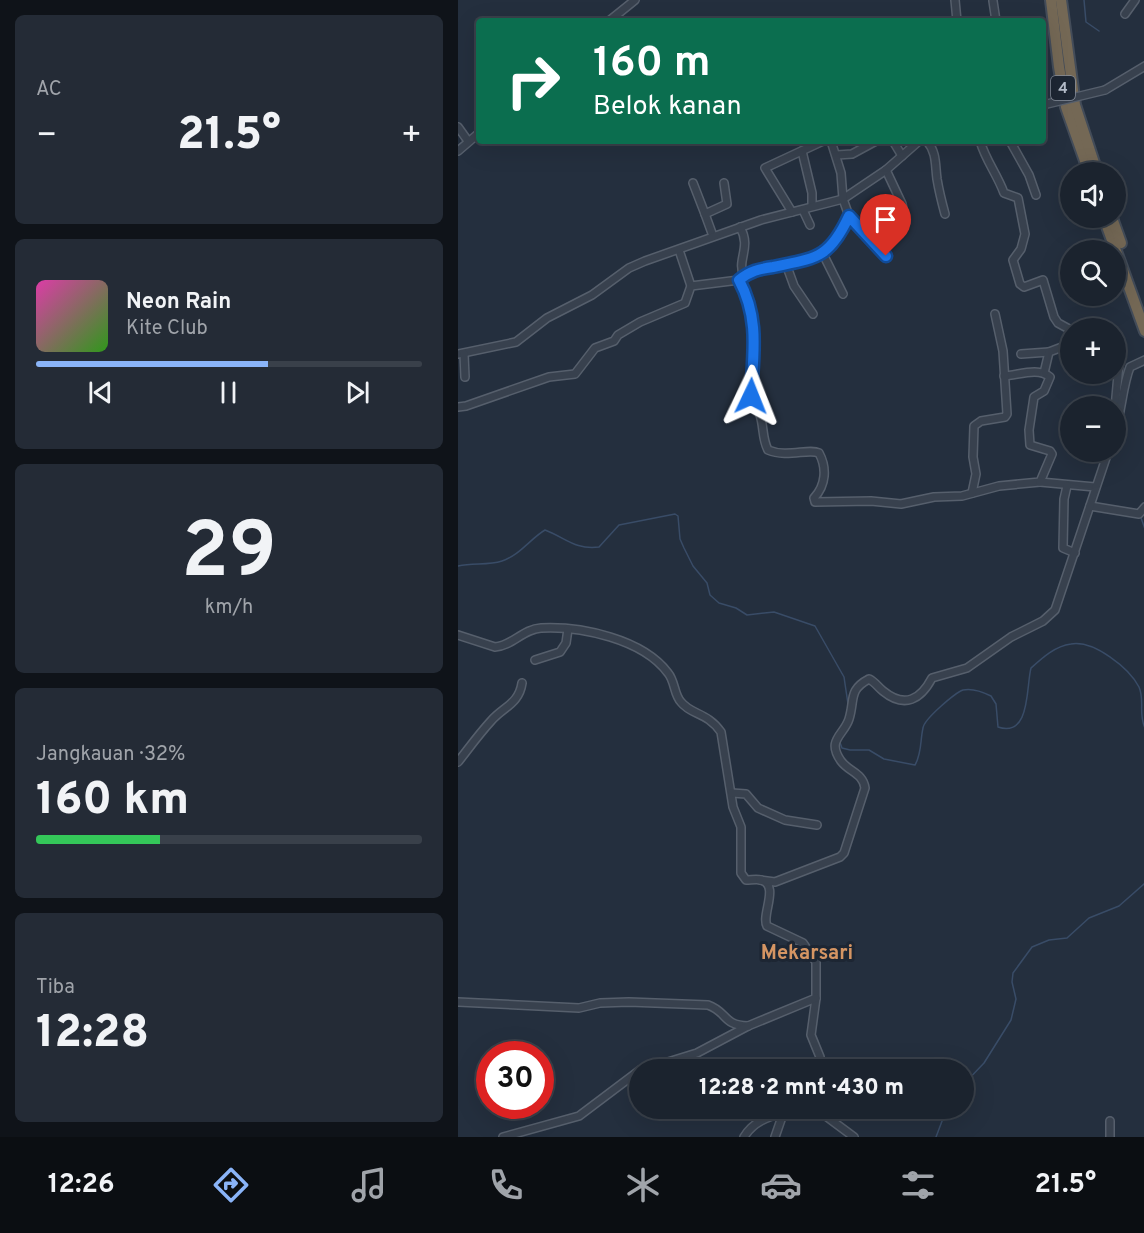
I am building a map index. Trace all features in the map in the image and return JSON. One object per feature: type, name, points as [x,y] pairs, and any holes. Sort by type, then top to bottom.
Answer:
[{"type":"highway","name":"4","points":[[1051,0],[1066,107],[1085,162]]},
{"type":"highway","name":"4","points":[[1061,0],[1076,105],[1094,162]]},
{"type":"highway","points":[[1108,228],[1145,331]]},
{"type":"highway","points":[[1116,228],[1145,311]]},
{"type":"street","points":[[613,18],[635,0]]},
{"type":"street","points":[[955,0],[956,18]]},
{"type":"street","points":[[1126,14],[1135,0]]},
{"type":"street","points":[[993,1],[996,18]]},
{"type":"street","points":[[1046,104],[1105,90],[1145,66]]},
{"type":"street","points":[[458,128],[468,141]]},
{"type":"street","points":[[458,151],[476,135]]},
{"type":"street","points":[[792,212],[765,168],[817,144]]},
{"type":"street","points":[[832,144],[837,155],[843,199],[849,216],[886,256]]},
{"type":"street","points":[[837,155],[852,154],[870,144]]},
{"type":"street","points":[[895,144],[902,156]]},
{"type":"street","points":[[465,377],[461,354],[516,342],[547,318],[592,295],[629,268],[740,227],[843,199],[886,170],[916,144]]},
{"type":"street","points":[[930,144],[936,161],[937,178],[945,214]]},
{"type":"street","points":[[981,144],[985,158],[998,176],[1004,193],[1018,198],[1025,234],[1021,249],[1013,260],[1020,284],[1024,287],[1043,280],[1054,317],[1060,324]]},
{"type":"street","points":[[1012,144],[1029,175],[1036,195]]},
{"type":"street","points":[[802,151],[812,193],[812,206]]},
{"type":"street","points":[[886,170],[902,204],[906,222]]},
{"type":"street","points":[[693,183],[713,236]]},
{"type":"street","points":[[705,214],[727,204],[725,183]]},
{"type":"street","points":[[803,210],[810,225]]},
{"type":"street","points":[[691,286],[741,278],[750,271],[812,259],[831,247],[849,216]]},
{"type":"street","points":[[740,227],[746,246],[741,264],[741,278],[753,315],[755,330],[751,396],[760,414],[766,447],[772,452],[786,455],[813,450],[819,453],[825,474],[821,489],[814,498],[815,502],[871,501],[901,504],[972,493],[999,486],[1040,482],[1095,487]]},
{"type":"street","points":[[458,407],[560,374],[575,374],[595,348],[614,341],[618,335],[640,322],[685,303],[691,286],[679,250]]},
{"type":"street","points":[[823,254],[843,294]]},
{"type":"street","points":[[786,264],[794,286],[813,314]]},
{"type":"street","points":[[972,493],[976,474],[973,457],[974,426],[981,421],[1006,417],[1002,339],[995,314]]},
{"type":"street","points":[[1021,354],[1049,352],[1060,348]]},
{"type":"street","points":[[1044,373],[1049,352]]},
{"type":"street","points":[[1119,396],[1130,367],[1145,360]]},
{"type":"street","points":[[1004,376],[1044,373],[1050,377],[1044,391],[1034,397],[1029,437],[1032,446],[1051,452],[1049,463],[1040,482]]},
{"type":"street","points":[[1120,384],[1120,396]]},
{"type":"street","points":[[458,634],[485,645],[501,646],[521,633],[538,628],[568,629],[601,634],[624,642],[661,665],[674,682],[681,703],[708,718],[721,732],[733,807],[741,827],[741,873],[746,880],[776,882],[840,856],[844,852],[865,792],[864,782],[841,762],[835,748],[837,736],[849,721],[852,694],[869,679],[883,691],[898,699],[918,697],[924,693],[932,678],[967,668],[1011,638],[1043,621],[1055,610],[1104,462]]},
{"type":"street","points":[[1067,486],[1064,499],[1063,548],[1075,553]]},
{"type":"street","points":[[1090,506],[1139,514],[1145,507]]},
{"type":"street","points":[[535,660],[560,652],[566,643],[568,629]]},
{"type":"street","points":[[458,762],[493,719],[513,704],[519,695],[522,683]]},
{"type":"street","points":[[732,793],[746,794],[758,807],[785,820],[817,825]]},
{"type":"street","points":[[760,880],[768,885],[770,892],[765,916],[767,926],[803,943],[816,962],[818,970],[811,1035],[819,1059]]},
{"type":"street","points":[[677,1059],[696,1053],[748,1026],[816,998]]},
{"type":"street","points":[[458,1002],[579,1008],[600,1003],[629,1002],[708,1005],[713,1006],[734,1026],[748,1026]]},
{"type":"street","points":[[503,1137],[579,1116],[629,1079]]},
{"type":"street","points":[[744,1137],[748,1130],[764,1119]]},
{"type":"street","points":[[775,1137],[781,1119]]},
{"type":"street","points":[[830,1119],[854,1137]]},
{"type":"street","points":[[1110,1121],[1110,1137]]},
{"type":"waterway","points":[[1084,0],[1086,22],[1099,31]]},
{"type":"waterway","points":[[458,566],[502,561],[514,555],[545,530],[583,547],[599,547],[619,525],[675,514],[678,516],[680,539],[693,566],[707,583],[710,595],[719,603],[736,608],[747,615],[774,612],[815,626],[844,677],[848,704]]},
{"type":"waterway","points":[[1140,515],[1145,529]]},
{"type":"waterway","points":[[839,740],[842,748],[869,750],[884,759],[915,765],[925,724],[947,701],[963,690],[977,691],[991,696],[996,704],[998,727],[1009,728],[1016,725],[1022,718],[1031,668],[1054,650],[1071,644],[1090,646],[1110,657],[1127,672],[1141,692],[1142,718],[1145,728]]},
{"type":"waterway","points":[[974,1074],[984,1063],[1011,1020],[1016,999],[1012,982],[1013,973],[1032,947],[1049,940],[1067,938],[1089,918],[1119,906],[1145,883]]},
{"type":"waterway","points":[[936,1137],[943,1119]]},
{"type":"district","name":"Mekarsari","points":[[807,952]]},
{"type":"route","points":[[751,396],[755,330],[753,315],[739,280],[750,271],[812,259],[823,254],[831,247],[849,216],[886,256]]}]
